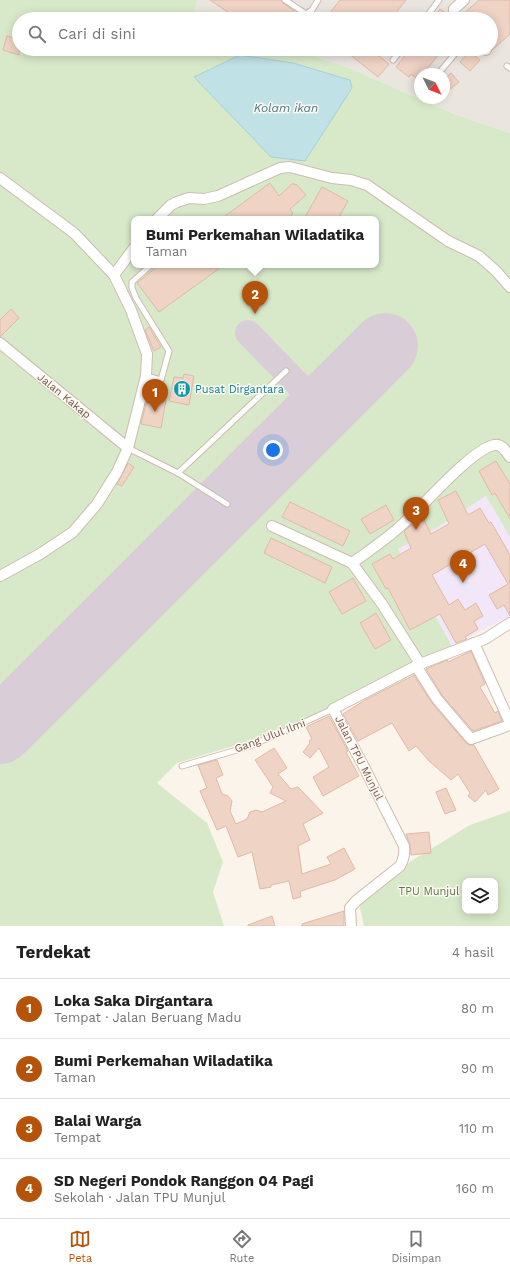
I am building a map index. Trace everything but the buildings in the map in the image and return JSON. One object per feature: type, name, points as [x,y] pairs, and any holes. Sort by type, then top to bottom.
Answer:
[{"type":"street","points":[[454,12],[454,9],[464,0]]},
{"type":"street","points":[[160,216],[177,202],[189,198],[204,199],[218,196],[268,173],[290,166],[332,178],[351,180],[367,185],[448,241],[479,256],[496,271],[510,287]]},
{"type":"street","points":[[0,178],[74,233],[114,274],[131,310],[147,354],[146,376],[128,448],[117,472],[97,504],[73,532],[40,554],[0,576]]},
{"type":"street","points":[[114,274],[131,252]]},
{"type":"street","name":"Jalan Kakap","points":[[0,343],[128,448]]},
{"type":"street","points":[[352,563],[405,522],[465,463],[480,452],[494,445],[499,445],[510,457]]},
{"type":"street","points":[[272,526],[352,563],[382,604],[433,694],[471,739],[510,724],[474,643]]},
{"type":"street","name":"Jalan TPU Munjul","points":[[350,926],[350,908],[356,901],[400,866],[404,860],[405,854],[404,846],[333,709],[417,664],[485,639],[510,623]]},
{"type":"lane","points":[[284,0],[303,12]]},
{"type":"lane","points":[[309,12],[318,0]]},
{"type":"lane","points":[[430,12],[439,0]]},
{"type":"lane","points":[[394,60],[397,56]]},
{"type":"lane","points":[[443,68],[453,56]]},
{"type":"lane","points":[[146,376],[161,380],[169,351],[136,298],[132,288],[132,282],[148,268]]},
{"type":"lane","points":[[178,473],[286,371]]},
{"type":"lane","points":[[128,448],[178,473],[228,504]]},
{"type":"lane","name":"Gang Ulul Ilmi","points":[[182,766],[247,747],[285,732],[333,709]]},
{"type":"shaded area","points":[[197,0],[510,0],[510,133],[454,114],[431,104],[450,104],[450,68],[414,68],[414,96],[345,66],[313,56],[498,56],[498,12],[195,12]]},
{"type":"shaded area","points":[[486,496],[510,537],[510,616],[452,646],[398,549],[436,528]]},
{"type":"green space","points":[[0,0],[197,0],[195,12],[12,12],[12,56],[313,56],[345,66],[414,96],[414,104],[431,104],[454,114],[510,133],[510,537],[486,496],[436,528],[398,549],[452,646],[358,689],[325,709],[295,723],[253,740],[177,763],[157,783],[207,823],[223,862],[213,892],[224,926],[0,926]]},
{"type":"green space","name":"TPU Munjul","points":[[510,811],[510,926],[364,926],[359,903],[403,866],[470,825]]},
{"type":"water","name":"Kolam ikan","points":[[238,56],[247,56],[293,63],[350,80],[352,88],[305,161],[271,157],[194,77]]},
{"type":"taxiway","points":[[248,333],[322,409]]},
{"type":"runway","points":[[0,731],[385,346]]},
{"type":"place","name":"Bumi Perkemahan Wiladatika","points":[[255,314]]},
{"type":"place","name":"Pusat Dirgantara","points":[[182,389]]},
{"type":"place","name":"Loka Saka Dirgantara","points":[[155,412]]},
{"type":"place","name":"Balai Warga","points":[[416,530]]},
{"type":"place","name":"SD Negeri Pondok Ranggon 04 Pagi","points":[[463,583]]}]
